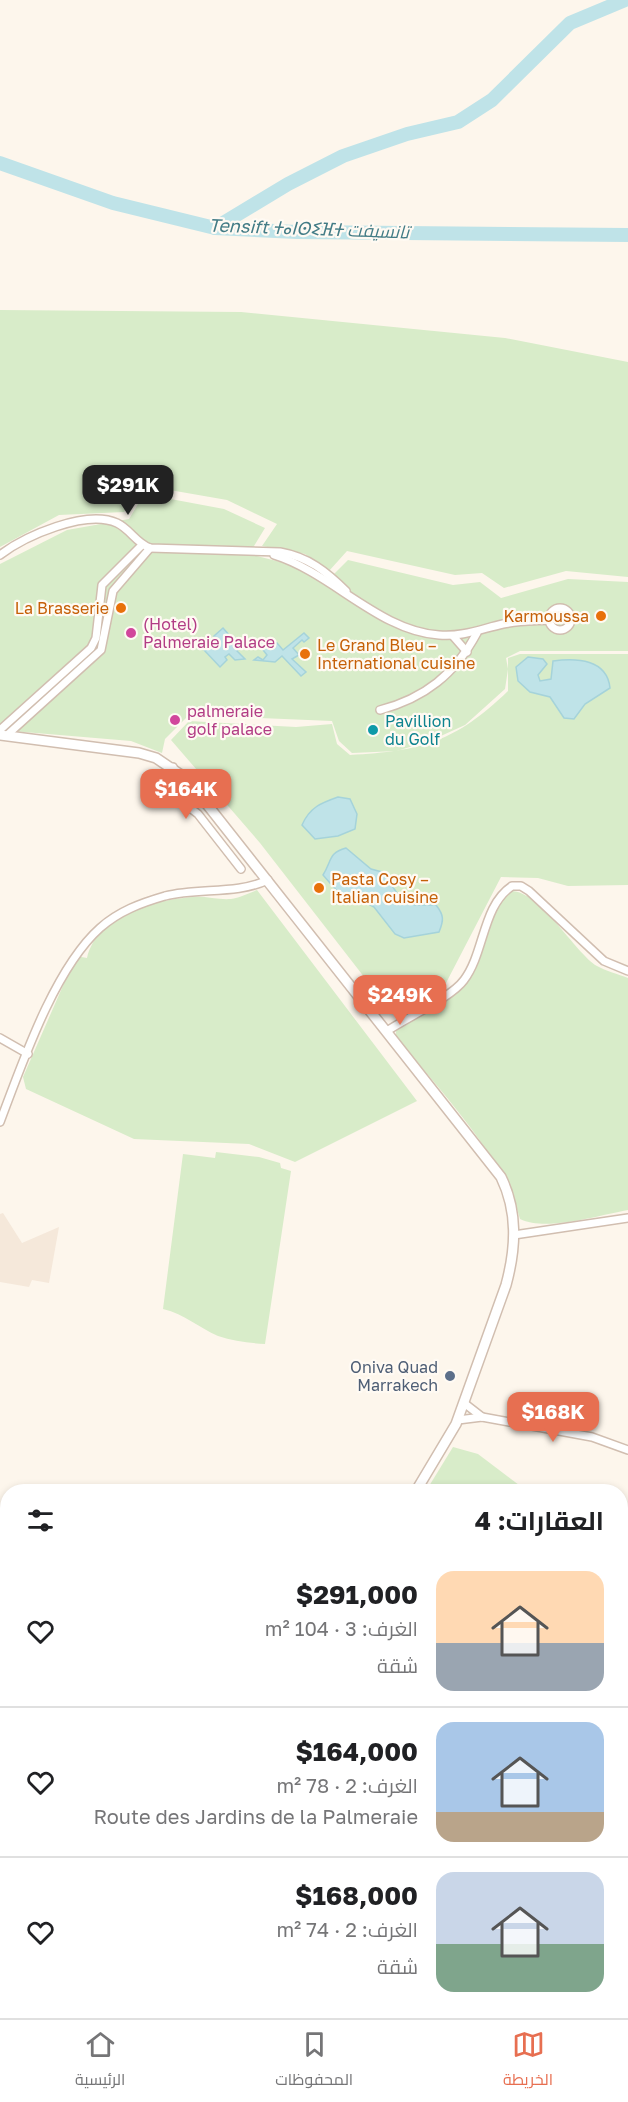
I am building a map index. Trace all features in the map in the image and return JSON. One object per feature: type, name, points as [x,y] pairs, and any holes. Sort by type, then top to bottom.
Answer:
[{"type":"street","points":[[0,555],[57,527],[86,518],[116,523],[146,547],[266,553],[298,563],[383,615],[418,632],[453,636],[477,633],[501,625],[549,620]]},
{"type":"street","points":[[63,677],[101,650],[112,591],[146,547]]},
{"type":"street","points":[[2,734],[63,677],[94,644],[102,585],[146,547]]},
{"type":"street","points":[[380,710],[417,697],[433,687],[452,671],[467,652],[477,633]]},
{"type":"street","points":[[453,636],[467,652]]},
{"type":"street","points":[[2,734],[140,753],[173,767],[205,798],[501,1177],[509,1195],[514,1216],[514,1235],[506,1285],[458,1420],[420,1484]]},
{"type":"street","points":[[173,767],[167,783],[185,804],[198,814],[241,869]]},
{"type":"street","points":[[0,1122],[50,1004],[76,954],[100,928],[128,908],[168,895],[230,890],[268,880]]},
{"type":"street","points":[[387,1031],[450,993],[465,980],[498,899],[512,886],[521,886],[529,891],[604,961],[628,971]]},
{"type":"street","points":[[0,1038],[28,1054]]},
{"type":"street","points":[[514,1235],[628,1218]]},
{"type":"street","points":[[464,1403],[482,1417]]},
{"type":"street","points":[[458,1420],[482,1417],[592,1437],[628,1450]]},
{"type":"shaded area","points":[[3,1213],[22,1243],[59,1227],[49,1283],[32,1280],[29,1287],[0,1282],[0,1214]]},
{"type":"green space","points":[[0,310],[241,312],[505,338],[628,362],[628,577],[566,571],[504,588],[482,573],[455,575],[347,551],[329,571],[305,554],[262,546],[277,524],[227,500],[141,485],[124,512],[59,515],[0,547]]},
{"type":"green space","points":[[144,494],[224,509],[265,528],[249,554],[300,567],[327,581],[348,560],[453,585],[480,582],[501,598],[568,579],[628,582],[628,651],[520,651],[506,658],[508,669],[505,689],[465,725],[432,740],[397,751],[352,753],[339,741],[332,721],[189,715],[165,739],[162,753],[131,741],[0,730],[0,564],[67,530],[129,519]]},
{"type":"green space","points":[[520,654],[628,654],[628,885],[568,886],[538,878],[501,877],[446,983],[389,1009],[260,843],[171,740],[189,721],[296,727],[332,724],[337,744],[350,755],[418,746],[454,733],[508,691],[508,658]]},
{"type":"green space","points":[[257,890],[417,1101],[295,1162],[249,1144],[134,1139],[26,1089],[23,1077],[76,956],[87,958],[93,943],[103,930],[115,920],[145,906],[193,897],[231,899]]},
{"type":"green space","points":[[510,891],[521,893],[533,900],[597,966],[628,978],[628,1210],[558,1223],[531,1223],[520,1219],[512,1196],[485,1148],[449,1100],[396,1037],[396,1031],[403,1024],[447,1000],[468,979],[494,912]]},
{"type":"green space","points":[[216,1152],[259,1157],[280,1163],[281,1168],[291,1171],[265,1344],[241,1342],[218,1336],[178,1314],[163,1309],[183,1154],[215,1158]]},
{"type":"green space","points":[[453,1447],[478,1454],[518,1484],[430,1484]]},
{"type":"water","points":[[223,628],[230,636],[226,640],[229,643],[236,638],[245,640],[237,651],[245,659],[235,660],[229,654],[220,667],[204,650],[204,644],[217,639],[214,636]]},
{"type":"water","points":[[304,633],[309,638],[304,642],[302,640],[293,648],[299,655],[292,659],[306,672],[301,676],[282,656],[275,662],[254,660],[258,657],[263,660],[267,655],[256,641],[277,643],[283,650]]},
{"type":"water","points":[[528,657],[543,659],[547,664],[538,675],[540,681],[551,679],[553,661],[572,660],[589,662],[597,666],[608,678],[610,688],[585,704],[574,719],[564,718],[550,697],[530,692],[518,681],[516,667]]},
{"type":"water","points":[[338,797],[350,799],[357,814],[355,829],[338,836],[315,839],[302,825],[305,819],[317,806]]},
{"type":"water","points":[[346,848],[371,869],[382,872],[402,900],[415,905],[436,905],[442,918],[439,932],[404,938],[395,934],[374,907],[350,894],[343,898],[323,875],[333,855]]},
{"type":"waterway","points":[[215,228],[288,184],[343,156],[407,134],[458,122],[492,100],[570,23],[625,0]]},
{"type":"waterway","name":"Tensift ⵜⴰⵏⵙⵉⴼⵜ تانسيفت","points":[[0,163],[113,203],[215,228],[297,232],[628,235]]},
{"type":"place","name":"La Brasserie","points":[[121,608]]},
{"type":"place","name":"Karmoussa","points":[[601,616]]},
{"type":"place","name":"(Hotel) Palmeraie Palace","points":[[131,633]]},
{"type":"place","name":"Le Grand Bleu – International cuisine","points":[[305,654]]},
{"type":"place","name":"palmeraie golf palace","points":[[175,720]]},
{"type":"place","name":"Pavillion du Golf","points":[[373,730]]},
{"type":"place","name":"Pasta Cosy – Italian cuisine","points":[[319,888]]},
{"type":"place","name":"Oniva Quad Marrakech","points":[[450,1376]]}]
